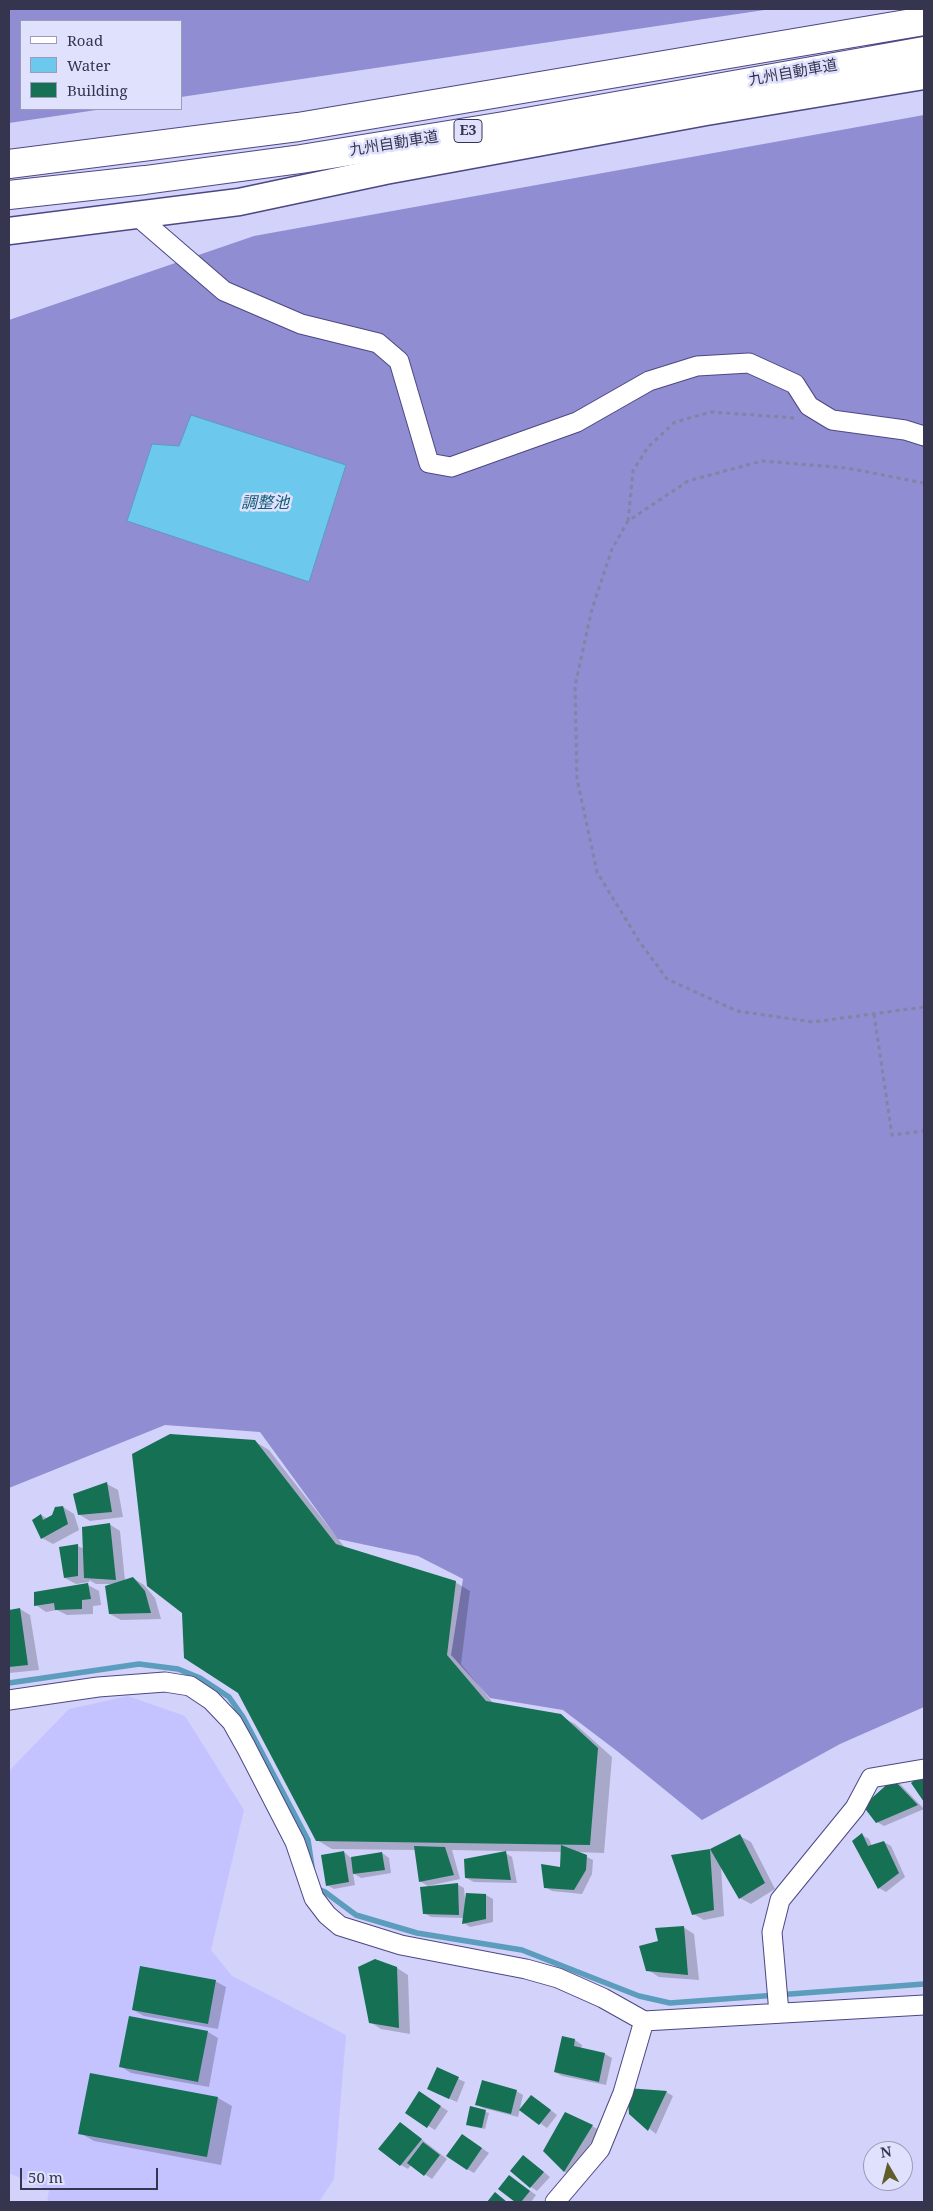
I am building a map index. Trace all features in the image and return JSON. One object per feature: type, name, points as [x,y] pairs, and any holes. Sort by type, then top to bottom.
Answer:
[{"type":"highway","name":"九州自動車道","points":[[9,164],[298,128],[924,21]]},
{"type":"highway","name":"九州自動車道","points":[[9,195],[145,180],[311,157],[504,126],[924,51]]},
{"type":"street","points":[[9,231],[239,202],[385,171],[706,112],[924,76]]},
{"type":"street","points":[[136,215],[224,291],[301,324],[378,343],[399,361],[429,463],[450,466],[485,456],[577,422],[649,381],[697,366],[749,363],[796,384],[809,406],[832,420],[905,430],[924,436]]},
{"type":"street","points":[[9,1700],[98,1687],[165,1682],[190,1686],[212,1700],[232,1722],[295,1842],[314,1898],[326,1915],[340,1926],[401,1945],[526,1969],[558,1978],[603,1998],[644,2021],[924,2005]]},
{"type":"street","points":[[779,2013],[772,1932],[780,1900],[855,1808],[871,1778],[924,1769]]},
{"type":"street","points":[[555,2202],[600,2149],[623,2093],[644,2021]]},
{"type":"path","points":[[832,420],[711,412],[675,422],[648,447],[633,471],[628,521],[612,549],[592,609],[575,686],[577,779],[597,872],[639,941],[667,979],[736,1011],[813,1022],[924,1007]]},
{"type":"path","points":[[628,521],[688,481],[762,462],[847,468],[924,484]]},
{"type":"path","points":[[874,1014],[892,1135],[924,1131]]},
{"type":"shaded area","points":[[9,9],[771,9],[182,97],[182,20],[20,20],[20,110],[96,110],[9,123]]},
{"type":"shaded area","points":[[924,115],[924,1707],[840,1744],[702,1820],[563,1710],[490,1698],[451,1655],[463,1579],[418,1556],[338,1539],[260,1432],[165,1425],[9,1488],[9,320],[254,236]]},
{"type":"shaded area","points":[[128,1696],[185,1716],[244,1810],[211,1950],[232,1976],[346,2035],[334,2179],[319,2202],[47,2202],[49,2190],[9,2173],[9,1771],[69,1709]]},
{"type":"water","name":"調整池","points":[[191,415],[346,465],[309,582],[127,521],[152,444],[179,446]]},
{"type":"building","points":[[170,1434],[255,1440],[336,1544],[456,1581],[447,1655],[486,1701],[561,1714],[598,1748],[590,1845],[316,1841],[238,1693],[184,1658],[182,1613],[147,1586],[132,1454]]},
{"type":"building","points":[[107,1482],[112,1512],[78,1515],[73,1494]]},
{"type":"building","points":[[63,1506],[68,1524],[41,1539],[32,1520],[41,1514],[43,1520],[52,1515],[55,1507]]},
{"type":"building","points":[[110,1523],[116,1580],[84,1578],[82,1527]]},
{"type":"building","points":[[78,1544],[78,1576],[64,1578],[59,1547]]},
{"type":"building","points":[[133,1577],[145,1591],[151,1613],[109,1614],[105,1586]]},
{"type":"building","points":[[88,1583],[91,1599],[82,1600],[82,1609],[55,1610],[54,1603],[34,1606],[34,1592]]},
{"type":"building","points":[[20,1608],[28,1665],[9,1667],[9,1610]]},
{"type":"building","points":[[924,1772],[924,1802],[911,1783]]},
{"type":"building","points":[[893,1779],[918,1805],[876,1823],[863,1806]]},
{"type":"building","points":[[862,1833],[868,1846],[884,1841],[899,1873],[878,1889],[852,1841]]},
{"type":"building","points":[[740,1834],[765,1883],[739,1899],[710,1849]]},
{"type":"building","points":[[561,1845],[587,1855],[586,1870],[574,1890],[544,1888],[541,1864],[560,1867]]},
{"type":"building","points":[[414,1846],[445,1847],[454,1875],[419,1882]]},
{"type":"building","points":[[710,1849],[714,1910],[692,1915],[671,1855]]},
{"type":"building","points":[[344,1851],[349,1882],[326,1886],[321,1855]]},
{"type":"building","points":[[506,1851],[511,1880],[465,1878],[464,1859]]},
{"type":"building","points":[[382,1852],[385,1870],[353,1874],[351,1857]]},
{"type":"building","points":[[458,1883],[459,1915],[423,1914],[420,1887]]},
{"type":"building","points":[[466,1893],[486,1894],[486,1919],[462,1924]]},
{"type":"building","points":[[684,1926],[688,1975],[646,1971],[639,1946],[658,1941],[655,1928]]},
{"type":"building","points":[[375,1959],[397,1967],[399,2028],[369,2023],[358,1967]]},
{"type":"building","points":[[140,1966],[216,1980],[208,2024],[132,2010]]},
{"type":"building","points":[[129,2016],[208,2031],[198,2082],[119,2067]]},
{"type":"building","points":[[562,2036],[575,2039],[574,2046],[605,2053],[599,2082],[554,2072]]},
{"type":"building","points":[[437,2067],[459,2077],[449,2099],[427,2089]]},
{"type":"building","points":[[90,2073],[218,2097],[207,2157],[78,2134]]},
{"type":"building","points":[[482,2080],[517,2090],[511,2114],[475,2105]]},
{"type":"building","points":[[627,2088],[667,2091],[648,2131],[629,2114]]},
{"type":"building","points":[[419,2091],[441,2106],[427,2128],[405,2113]]},
{"type":"building","points":[[531,2095],[551,2110],[539,2125],[519,2110]]},
{"type":"building","points":[[470,2106],[486,2110],[482,2128],[466,2125]]},
{"type":"building","points":[[565,2112],[593,2125],[564,2172],[543,2151]]},
{"type":"building","points":[[400,2122],[422,2139],[400,2166],[378,2149]]},
{"type":"building","points":[[462,2134],[482,2148],[467,2170],[446,2156]]},
{"type":"building","points":[[423,2142],[440,2155],[424,2176],[407,2163]]},
{"type":"building","points":[[523,2155],[544,2172],[530,2188],[510,2171]]},
{"type":"building","points":[[509,2175],[530,2191],[521,2202],[515,2202],[498,2189]]},
{"type":"building","points":[[495,2192],[507,2202],[487,2202]]},
{"type":"waterway","points":[[9,1683],[139,1664],[178,1669],[200,1678],[229,1697],[243,1717],[308,1840],[312,1867]]},
{"type":"waterway","points":[[316,1888],[325,1892],[356,1915],[417,1933],[522,1950],[639,1996],[670,2003],[924,1984]]}]
